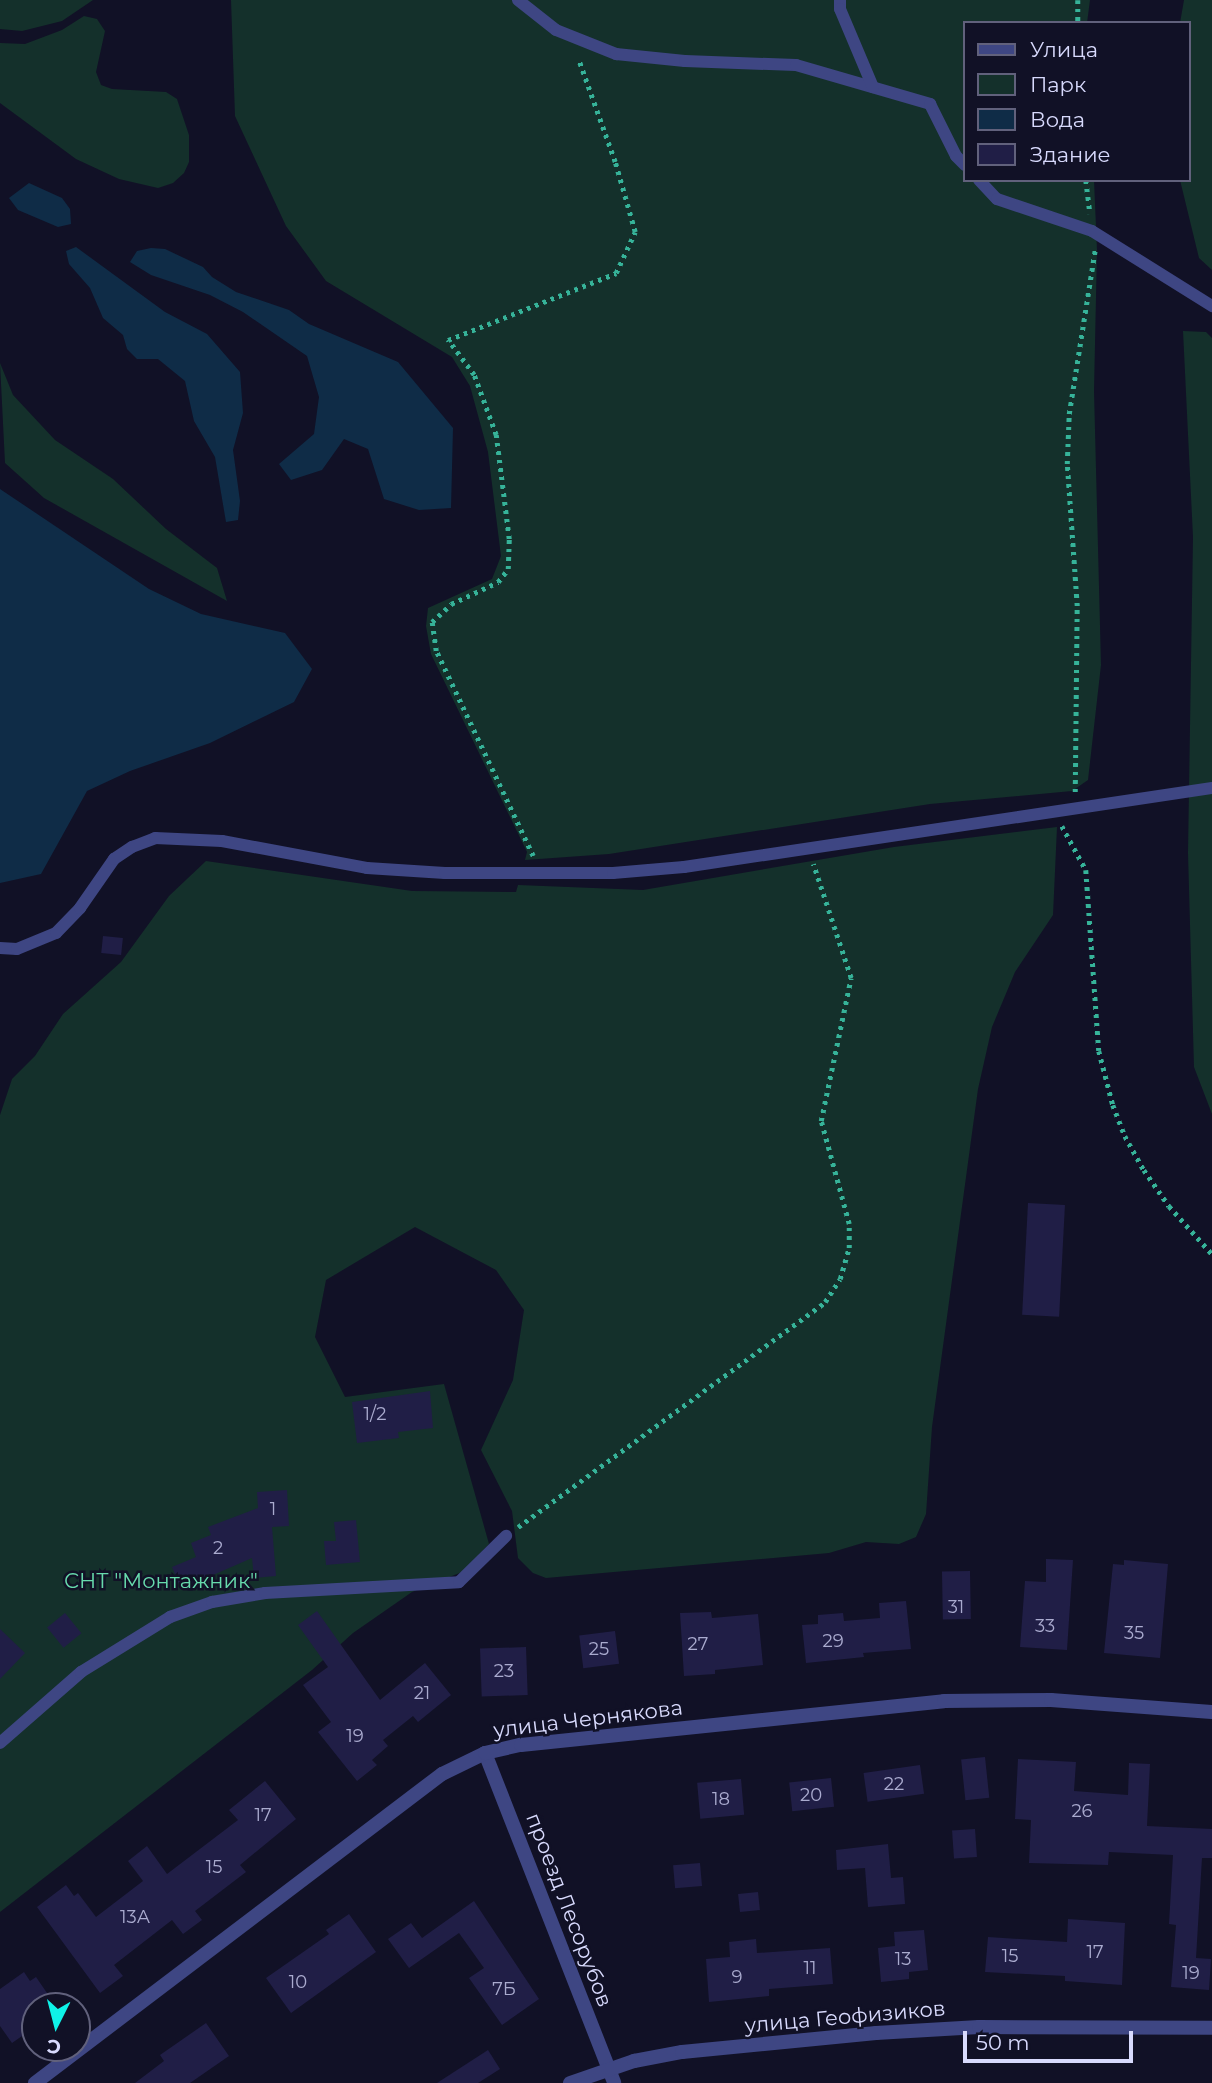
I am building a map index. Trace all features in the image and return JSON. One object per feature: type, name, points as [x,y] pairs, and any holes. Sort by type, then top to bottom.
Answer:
[{"type":"street","name":"улица Чернякова","points":[[35,2083],[442,1774],[485,1753],[521,1745],[944,1701],[1051,1700],[1212,1712]]},
{"type":"street","name":"проезд Лесорубов","points":[[485,1753],[614,2083]]},
{"type":"street","name":"улица Геофизиков","points":[[569,2083],[608,2068],[682,2053],[889,2032],[979,2027],[1212,2028]]},
{"type":"lane","points":[[517,0],[556,30],[616,54],[685,61],[796,65],[930,104],[956,156],[964,164]]},
{"type":"lane","points":[[840,0],[840,9],[873,87]]},
{"type":"lane","points":[[981,182],[997,199],[1092,231],[1212,306]]},
{"type":"lane","points":[[0,948],[17,949],[56,933],[80,908],[114,859],[132,847],[155,838],[222,841],[367,868],[533,875],[684,867],[807,846],[1055,813],[1212,788]]},
{"type":"lane","points":[[0,1743],[81,1672],[170,1617],[212,1602],[265,1593],[459,1581],[506,1536]]},
{"type":"path","points":[[1078,0],[1078,21]]},
{"type":"path","points":[[533,875],[533,851],[436,651],[432,622],[451,604],[498,582],[508,569],[509,539],[496,435],[474,375],[448,340],[615,273],[635,232],[582,64],[574,54]]},
{"type":"path","points":[[1074,810],[1077,606],[1067,464],[1069,414],[1095,246],[1086,182]]},
{"type":"path","points":[[1055,813],[1086,870],[1098,1051],[1113,1105],[1125,1136],[1144,1170],[1169,1206],[1212,1254]]},
{"type":"path","points":[[506,1536],[825,1302],[840,1279],[849,1248],[849,1224],[821,1121],[851,978],[807,846]]},
{"type":"green space","points":[[0,0],[93,0],[62,21],[22,31],[0,29]]},
{"type":"green space","points":[[231,0],[1090,0],[1087,21],[964,21],[964,182],[1094,182],[1097,250],[1094,391],[1101,665],[1088,780],[1072,791],[930,804],[609,854],[525,860],[527,852],[431,654],[426,626],[428,608],[492,579],[501,556],[488,452],[470,386],[452,357],[326,281],[286,226],[235,116]]},
{"type":"green space","points":[[1184,0],[1212,0],[1212,270],[1199,258],[1180,182],[1191,182],[1191,21],[1180,21]]},
{"type":"green space","points":[[84,16],[97,19],[105,31],[96,72],[101,85],[112,89],[166,92],[177,99],[189,135],[189,162],[184,173],[173,183],[158,188],[119,179],[76,159],[0,103],[0,43],[25,44],[62,30]]},
{"type":"green space","points":[[1183,331],[1206,332],[1212,338],[1212,1114],[1194,1067],[1188,853],[1193,537]]},
{"type":"green space","points":[[0,363],[13,395],[55,440],[113,479],[166,529],[217,568],[227,601],[44,498],[5,463]]},
{"type":"green space","name":"СНТ \"Монтажник\"","points":[[1057,827],[1053,915],[1015,972],[992,1027],[978,1089],[932,1427],[926,1514],[916,1537],[899,1544],[866,1542],[829,1553],[546,1578],[533,1573],[518,1558],[512,1511],[481,1450],[513,1380],[524,1310],[496,1270],[415,1227],[326,1280],[315,1337],[345,1397],[444,1384],[489,1544],[462,1572],[412,1592],[353,1633],[312,1670],[0,1912],[0,1115],[12,1079],[35,1056],[63,1014],[121,962],[169,896],[206,861],[412,891],[516,892],[518,885],[643,890],[894,847]]},
{"type":"water","points":[[29,183],[62,198],[70,209],[71,224],[58,227],[18,210],[9,198]]},
{"type":"water","points":[[76,247],[165,312],[207,334],[240,372],[243,413],[233,450],[240,501],[238,520],[226,522],[215,457],[194,421],[185,381],[158,359],[137,359],[127,349],[123,335],[103,318],[90,288],[69,264],[66,251]]},
{"type":"water","points":[[165,249],[203,267],[212,277],[236,292],[289,310],[309,324],[398,362],[453,428],[451,508],[419,510],[384,499],[368,449],[344,439],[322,470],[291,480],[279,464],[314,434],[319,397],[307,356],[243,312],[210,295],[151,275],[130,262],[137,251]]},
{"type":"water","points":[[0,489],[149,589],[201,614],[285,633],[312,669],[294,702],[210,743],[130,771],[87,791],[41,874],[0,883]]},
{"type":"building","points":[[103,936],[123,938],[121,955],[101,953]]},
{"type":"building","points":[[1028,1203],[1065,1205],[1059,1317],[1022,1315]]},
{"type":"building","points":[[430,1391],[433,1428],[398,1432],[399,1438],[357,1443],[352,1402]]},
{"type":"building","points":[[287,1490],[289,1526],[272,1527],[276,1576],[254,1578],[252,1558],[181,1589],[172,1567],[196,1557],[191,1543],[211,1535],[208,1527],[258,1508],[257,1492]]},
{"type":"building","points":[[356,1520],[360,1562],[326,1565],[324,1541],[336,1541],[334,1522]]},
{"type":"building","points":[[1046,1559],[1073,1560],[1067,1650],[1020,1647],[1025,1581],[1046,1582]]},
{"type":"building","points":[[1124,1560],[1168,1564],[1160,1658],[1104,1653],[1113,1564],[1124,1565]]},
{"type":"building","points":[[942,1571],[970,1571],[971,1619],[943,1619]]},
{"type":"building","points":[[906,1601],[911,1649],[863,1653],[864,1657],[806,1663],[802,1625],[818,1624],[818,1615],[843,1613],[844,1621],[880,1618],[879,1603]]},
{"type":"building","points":[[317,1611],[380,1700],[425,1663],[451,1695],[418,1722],[413,1716],[383,1740],[388,1746],[372,1760],[377,1765],[357,1781],[318,1732],[331,1722],[303,1685],[328,1667],[298,1625]]},
{"type":"building","points":[[711,1612],[712,1618],[758,1614],[763,1665],[715,1670],[715,1674],[684,1676],[680,1613]]},
{"type":"building","points":[[65,1613],[81,1633],[63,1648],[47,1627]]},
{"type":"building","points":[[0,1629],[25,1653],[0,1679]]},
{"type":"building","points":[[615,1631],[619,1664],[583,1668],[579,1635]]},
{"type":"building","points":[[526,1647],[528,1695],[482,1697],[480,1649]]},
{"type":"building","points":[[985,1757],[989,1798],[965,1800],[961,1760]]},
{"type":"building","points":[[1018,1759],[1076,1762],[1074,1791],[1128,1795],[1129,1763],[1150,1764],[1147,1826],[1212,1829],[1212,1858],[1202,1858],[1196,1958],[1211,1959],[1209,1990],[1171,1987],[1176,1925],[1169,1924],[1173,1855],[1109,1852],[1108,1865],[1029,1863],[1031,1820],[1015,1819]]},
{"type":"building","points":[[920,1765],[924,1794],[868,1802],[864,1773]]},
{"type":"building","points":[[831,1778],[834,1807],[792,1811],[789,1782]]},
{"type":"building","points":[[741,1779],[744,1815],[700,1819],[697,1783]]},
{"type":"building","points":[[265,1781],[296,1819],[240,1865],[246,1872],[195,1911],[202,1920],[183,1934],[172,1920],[114,1965],[123,1976],[100,1993],[37,1907],[66,1885],[74,1896],[78,1893],[96,1917],[143,1881],[128,1861],[147,1846],[167,1874],[238,1820],[229,1810]]},
{"type":"building","points":[[975,1829],[977,1857],[954,1859],[952,1831]]},
{"type":"building","points":[[888,1844],[891,1878],[903,1877],[905,1904],[868,1907],[865,1868],[837,1870],[836,1850]]},
{"type":"building","points":[[700,1863],[702,1886],[675,1888],[673,1865]]},
{"type":"building","points":[[758,1892],[760,1910],[740,1912],[738,1894]]},
{"type":"building","points":[[474,1901],[539,1999],[502,2025],[469,1978],[484,1968],[459,1933],[409,1968],[388,1939],[411,1923],[422,1938]]},
{"type":"building","points":[[349,1914],[376,1952],[291,2013],[266,1978],[329,1934],[326,1930]]},
{"type":"building","points":[[1068,1919],[1125,1923],[1122,1985],[1065,1981],[1065,1976],[985,1972],[988,1937],[1067,1942]]},
{"type":"building","points":[[924,1930],[928,1970],[909,1972],[909,1979],[881,1982],[878,1948],[895,1946],[894,1932]]},
{"type":"building","points":[[756,1939],[757,1953],[830,1948],[833,1984],[769,1989],[769,1996],[709,2002],[706,1959],[730,1957],[729,1942]]},
{"type":"building","points":[[24,1972],[30,1981],[36,1977],[46,1992],[21,1992],[21,2037],[12,2043],[0,2026],[0,1989]]},
{"type":"building","points":[[206,2023],[229,2056],[190,2083],[135,2083],[164,2061],[160,2055]]},
{"type":"building","points":[[488,2050],[500,2069],[478,2083],[437,2083]]}]
